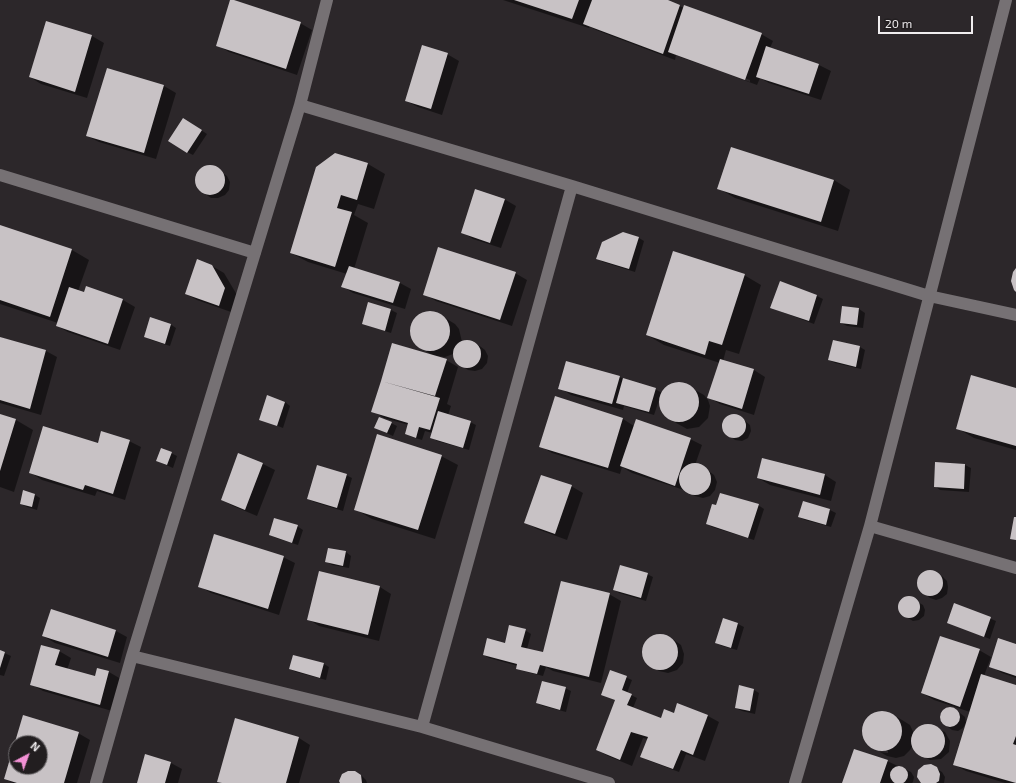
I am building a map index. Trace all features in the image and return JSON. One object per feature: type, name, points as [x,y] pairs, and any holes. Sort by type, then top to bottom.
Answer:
[{"type":"street","points":[[96,783],[132,656],[300,105],[327,0]]},
{"type":"street","points":[[795,783],[870,526],[1006,0]]},
{"type":"street","points":[[300,105],[572,186],[929,296],[1016,315]]},
{"type":"street","points":[[0,175],[255,253]]},
{"type":"street","points":[[422,727],[572,186]]},
{"type":"street","points":[[870,526],[1016,568]]},
{"type":"street","points":[[132,656],[422,727],[609,783]]},
{"type":"building","points":[[230,0],[301,22],[286,69],[216,46]]},
{"type":"building","points":[[514,0],[579,0],[572,19]]},
{"type":"building","points":[[592,0],[668,0],[680,5],[663,54],[583,24]]},
{"type":"building","points":[[684,5],[762,33],[745,80],[668,52]]},
{"type":"building","points":[[46,21],[92,35],[75,92],[29,77]]},
{"type":"building","points":[[422,45],[448,53],[431,109],[405,101]]},
{"type":"building","points":[[766,46],[819,64],[809,94],[756,77]]},
{"type":"building","points":[[107,68],[164,85],[144,153],[86,136]]},
{"type":"building","points":[[183,118],[202,130],[187,153],[168,141]]},
{"type":"building","points":[[731,147],[834,180],[821,222],[717,189]]},
{"type":"building","points":[[335,153],[368,163],[357,200],[341,195],[337,208],[352,212],[335,267],[290,253],[316,167]]},
{"type":"building","points":[[210,165],[221,169],[225,180],[221,191],[210,195],[199,191],[195,180],[199,169]]},
{"type":"building","points":[[475,189],[505,199],[490,243],[461,233]]},
{"type":"building","points":[[0,225],[72,249],[50,317],[0,300]]},
{"type":"building","points":[[623,232],[639,237],[629,269],[596,259],[602,242]]},
{"type":"building","points":[[438,247],[516,272],[500,320],[423,295]]},
{"type":"building","points":[[673,251],[745,274],[722,345],[709,341],[705,355],[646,335]]},
{"type":"building","points":[[197,259],[212,265],[225,288],[219,306],[185,294]]},
{"type":"building","points":[[349,266],[400,282],[393,303],[341,287]]},
{"type":"building","points":[[1016,268],[1016,292],[1011,281],[1013,272]]},
{"type":"building","points":[[780,281],[817,295],[809,321],[770,308]]},
{"type":"building","points":[[86,286],[123,299],[108,344],[56,326],[69,287],[84,292]]},
{"type":"building","points":[[368,302],[391,309],[385,331],[362,324]]},
{"type":"building","points":[[842,306],[859,308],[857,325],[840,323]]},
{"type":"building","points":[[434,311],[441,314],[447,320],[450,331],[449,339],[441,348],[434,351],[426,351],[419,348],[411,339],[410,327],[413,320],[422,312]]},
{"type":"building","points":[[150,317],[171,324],[165,344],[144,337]]},
{"type":"building","points":[[0,337],[46,350],[30,409],[0,400]]},
{"type":"building","points":[[467,340],[473,341],[477,344],[480,348],[480,360],[477,364],[473,367],[467,368],[461,367],[457,364],[454,360],[453,354],[454,348],[457,344],[461,341]]},
{"type":"building","points":[[833,340],[860,346],[856,367],[828,360]]},
{"type":"building","points":[[392,343],[447,359],[435,396],[381,381]]},
{"type":"building","points":[[720,359],[754,369],[742,409],[707,398]]},
{"type":"building","points":[[566,361],[620,376],[612,404],[558,389]]},
{"type":"building","points":[[971,375],[1016,388],[1016,446],[956,429]]},
{"type":"building","points":[[623,378],[656,388],[649,412],[616,403]]},
{"type":"building","points":[[381,381],[440,398],[430,430],[419,427],[416,438],[405,434],[408,423],[371,412]]},
{"type":"building","points":[[683,382],[690,385],[696,391],[699,402],[698,410],[690,419],[683,422],[675,422],[668,419],[660,410],[659,398],[662,391],[671,383]]},
{"type":"building","points":[[267,395],[285,402],[277,426],[259,420]]},
{"type":"building","points":[[555,396],[623,418],[608,468],[539,447]]},
{"type":"building","points":[[438,411],[471,421],[463,448],[430,438]]},
{"type":"building","points":[[0,414],[16,419],[0,471]]},
{"type":"building","points":[[734,414],[739,415],[745,421],[745,431],[739,437],[734,438],[729,437],[723,431],[722,426],[723,421],[729,415]]},
{"type":"building","points":[[379,417],[392,422],[387,433],[374,428]]},
{"type":"building","points":[[636,419],[691,438],[675,486],[620,466]]},
{"type":"building","points":[[43,426],[98,443],[101,431],[130,440],[113,494],[85,485],[83,490],[29,473]]},
{"type":"building","points":[[377,434],[442,455],[418,530],[354,510]]},
{"type":"building","points":[[161,448],[172,452],[167,465],[156,461]]},
{"type":"building","points":[[238,453],[263,463],[245,510],[221,500]]},
{"type":"building","points":[[762,458],[825,474],[820,495],[757,478]]},
{"type":"building","points":[[935,462],[965,464],[964,489],[934,487]]},
{"type":"building","points":[[695,463],[706,468],[711,479],[706,490],[695,495],[684,490],[679,479],[684,468]]},
{"type":"building","points":[[317,465],[347,474],[337,508],[307,499]]},
{"type":"building","points":[[541,475],[572,485],[555,534],[524,523]]},
{"type":"building","points":[[23,490],[35,494],[32,507],[20,504]]},
{"type":"building","points":[[720,493],[759,504],[748,538],[706,524],[712,504],[716,505]]},
{"type":"building","points":[[803,501],[830,509],[826,525],[798,517]]},
{"type":"building","points":[[1014,517],[1016,517],[1016,540],[1010,539]]},
{"type":"building","points":[[274,518],[298,525],[292,543],[269,535]]},
{"type":"building","points":[[214,534],[284,556],[268,609],[198,587]]},
{"type":"building","points":[[328,548],[346,551],[343,566],[325,562]]},
{"type":"building","points":[[620,565],[648,573],[641,598],[613,590]]},
{"type":"building","points":[[930,570],[939,574],[943,583],[939,592],[930,596],[921,592],[917,583],[921,574]]},
{"type":"building","points":[[319,571],[380,586],[368,635],[307,620]]},
{"type":"building","points":[[561,581],[610,593],[589,677],[540,665],[537,674],[516,669],[517,664],[483,655],[487,638],[505,643],[509,625],[526,629],[521,647],[543,652]]},
{"type":"building","points":[[909,596],[917,599],[920,607],[917,615],[909,618],[901,615],[898,607],[901,599]]},
{"type":"building","points":[[954,603],[991,617],[984,637],[947,623]]},
{"type":"building","points":[[51,609],[116,630],[108,657],[42,636]]},
{"type":"building","points":[[723,618],[738,623],[731,648],[715,643]]},
{"type":"building","points":[[664,634],[673,639],[677,645],[677,659],[673,665],[664,670],[656,670],[647,665],[643,659],[642,648],[647,639],[653,635]]},
{"type":"building","points":[[940,636],[980,649],[960,707],[921,693]]},
{"type":"building","points":[[998,638],[1016,644],[1016,676],[989,667]]},
{"type":"building","points":[[41,645],[60,650],[55,665],[95,676],[97,668],[109,671],[100,705],[30,685]]},
{"type":"building","points":[[0,650],[5,652],[0,668]]},
{"type":"building","points":[[293,655],[324,663],[320,678],[289,669]]},
{"type":"building","points":[[610,670],[627,676],[622,690],[632,694],[627,705],[661,718],[664,709],[674,713],[677,703],[708,715],[693,755],[681,750],[673,769],[640,757],[648,737],[631,732],[620,760],[596,750],[615,700],[601,695]]},
{"type":"building","points":[[981,674],[1016,685],[1016,736],[1013,744],[1016,745],[1016,783],[953,765]]},
{"type":"building","points":[[542,681],[566,687],[560,710],[536,703]]},
{"type":"building","points":[[739,685],[754,689],[750,711],[735,708]]},
{"type":"building","points":[[946,707],[954,707],[960,713],[960,721],[954,727],[946,727],[940,721],[940,713]]},
{"type":"building","points":[[886,711],[893,714],[899,720],[902,731],[901,739],[893,748],[886,751],[878,751],[871,748],[863,739],[862,727],[865,720],[874,712]]},
{"type":"building","points":[[23,715],[79,732],[64,783],[17,783],[4,779],[8,766],[8,775],[48,775],[48,735],[17,735]]},
{"type":"building","points":[[235,718],[299,737],[286,783],[217,782]]},
{"type":"building","points":[[928,724],[940,729],[945,741],[940,753],[928,758],[916,753],[911,741],[916,729]]},
{"type":"building","points":[[854,749],[888,760],[880,783],[842,783]]},
{"type":"building","points":[[145,754],[171,762],[165,783],[137,783]]},
{"type":"building","points":[[931,764],[937,767],[940,774],[939,781],[936,783],[921,783],[917,777],[918,770],[924,765]]},
{"type":"building","points":[[899,766],[905,769],[908,775],[905,781],[899,784],[893,781],[890,775],[893,769]]},
{"type":"building","points":[[348,771],[355,771],[361,775],[362,783],[340,783],[339,781],[342,774]]}]
